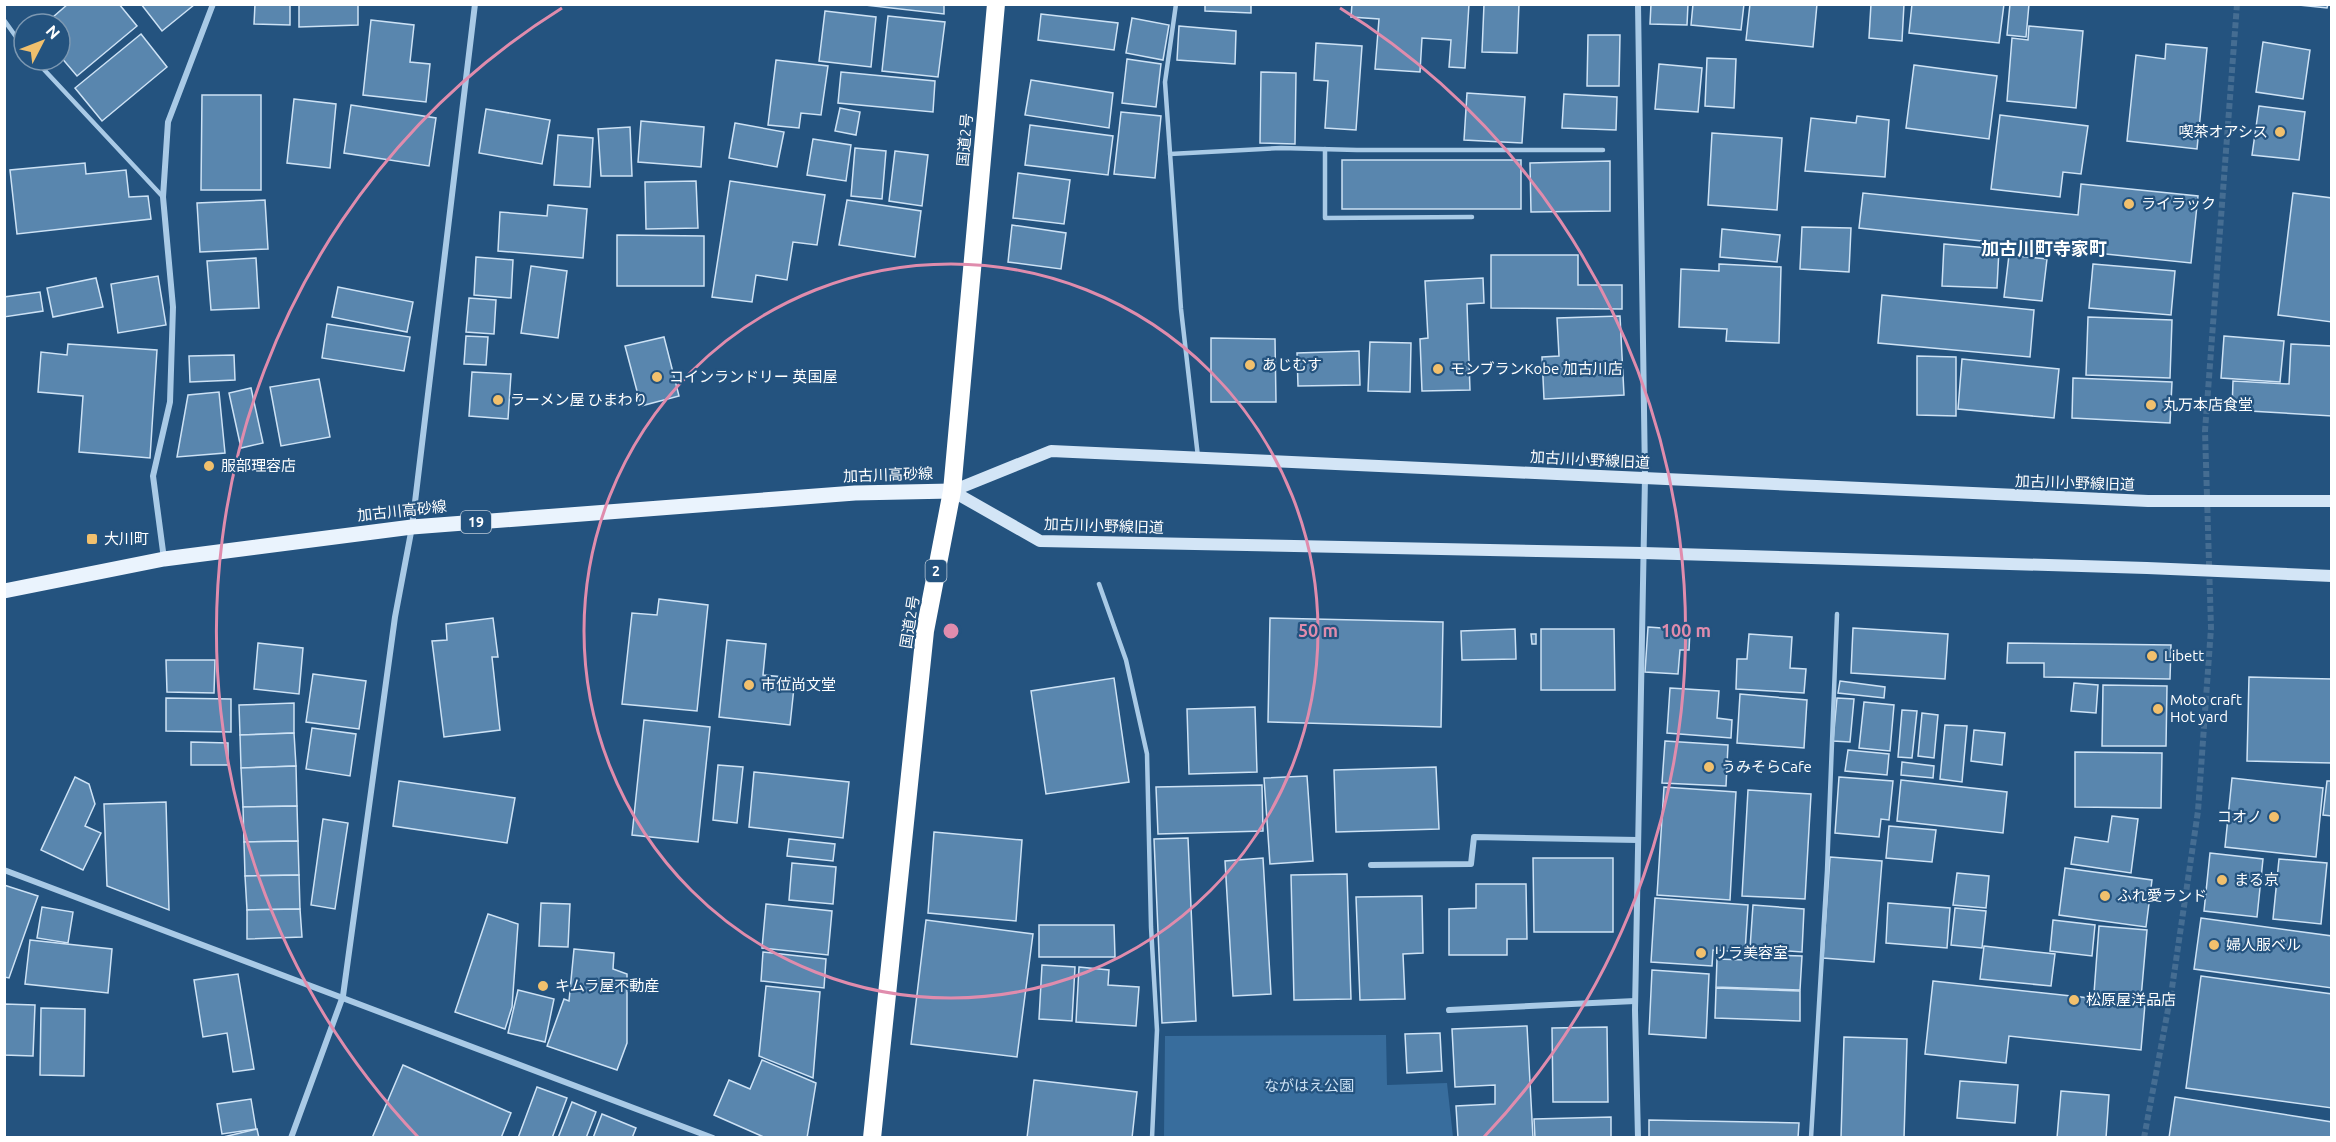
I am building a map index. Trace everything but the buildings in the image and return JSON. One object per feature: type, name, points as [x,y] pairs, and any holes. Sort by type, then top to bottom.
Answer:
[{"type":"highway","name":"国道2号","points":[[872,1137],[925,632],[952,491],[996,4]]},
{"type":"main road","name":"加古川高砂線","points":[[4,591],[164,559],[412,527],[855,493],[952,491]]},
{"type":"street","points":[[164,559],[153,476],[170,402],[173,307],[163,197],[168,122],[213,4]]},
{"type":"street","points":[[291,1137],[343,996],[394,617],[412,527],[475,4]]},
{"type":"street","points":[[1638,4],[1645,477],[1635,1001],[1638,1137]]},
{"type":"street","name":"加古川小野線旧道","points":[[952,491],[1051,451],[2148,501],[2331,501]]},
{"type":"street","name":"加古川小野線旧道","points":[[952,491],[1040,541],[1643,553],[2135,567],[2331,576]]},
{"type":"street","points":[[1371,865],[1471,864],[1473,837],[1638,840]]},
{"type":"street","points":[[4,870],[712,1137]]},
{"type":"street","points":[[1449,1010],[1635,1001]]},
{"type":"lane","points":[[1176,4],[1165,82],[1181,309],[1198,457]]},
{"type":"lane","points":[[46,72],[163,197]]},
{"type":"lane","points":[[1170,154],[1281,148],[1603,150]]},
{"type":"lane","points":[[1325,149],[1325,218],[1473,217]]},
{"type":"lane","points":[[1099,585],[1126,660],[1147,754],[1151,927],[1157,1030],[1152,1137]]},
{"type":"lane","points":[[1812,1137],[1827,872],[1837,615]]},
{"type":"green space","name":"ながはえ公園","points":[[1386,1035],[1387,1085],[1447,1083],[1453,1137],[1164,1137],[1165,1036]]},
{"type":"tunnel","points":[[2144,1138],[2172,988],[2198,811],[2211,628],[2205,431],[2237,4]]},
{"type":"place","name":"喫茶オアシス","points":[[2280,132]]},
{"type":"place","name":"ライラック","points":[[2129,204]]},
{"type":"place","name":"あじむす","points":[[1250,365]]},
{"type":"place","name":"モンブランKobe 加古川店","points":[[1438,369]]},
{"type":"place","name":"コインランドリー 英国屋","points":[[657,377]]},
{"type":"place","name":"ラーメン屋 ひまわり","points":[[498,400]]},
{"type":"place","name":"丸万本店食堂","points":[[2151,405]]},
{"type":"place","name":"服部理容店","points":[[209,466]]},
{"type":"place","name":"大川町","points":[[92,539]]},
{"type":"place","name":"Libett","points":[[2152,656]]},
{"type":"place","name":"市位尚文堂","points":[[749,685]]},
{"type":"place","name":"Moto craft Hot yard","points":[[2158,709]]},
{"type":"place","name":"うみそらCafe","points":[[1709,767]]},
{"type":"place","name":"コオノ","points":[[2274,817]]},
{"type":"place","name":"まる京","points":[[2222,880]]},
{"type":"place","name":"ふれ愛ランド","points":[[2105,896]]},
{"type":"place","name":"婦人服ベル","points":[[2214,945]]},
{"type":"place","name":"リラ美容室","points":[[1701,953]]},
{"type":"place","name":"キムラ屋不動産","points":[[543,986]]},
{"type":"place","name":"松原屋洋品店","points":[[2074,1000]]},
{"type":"district","name":"加古川町寺家町","points":[[2044,249]]}]
